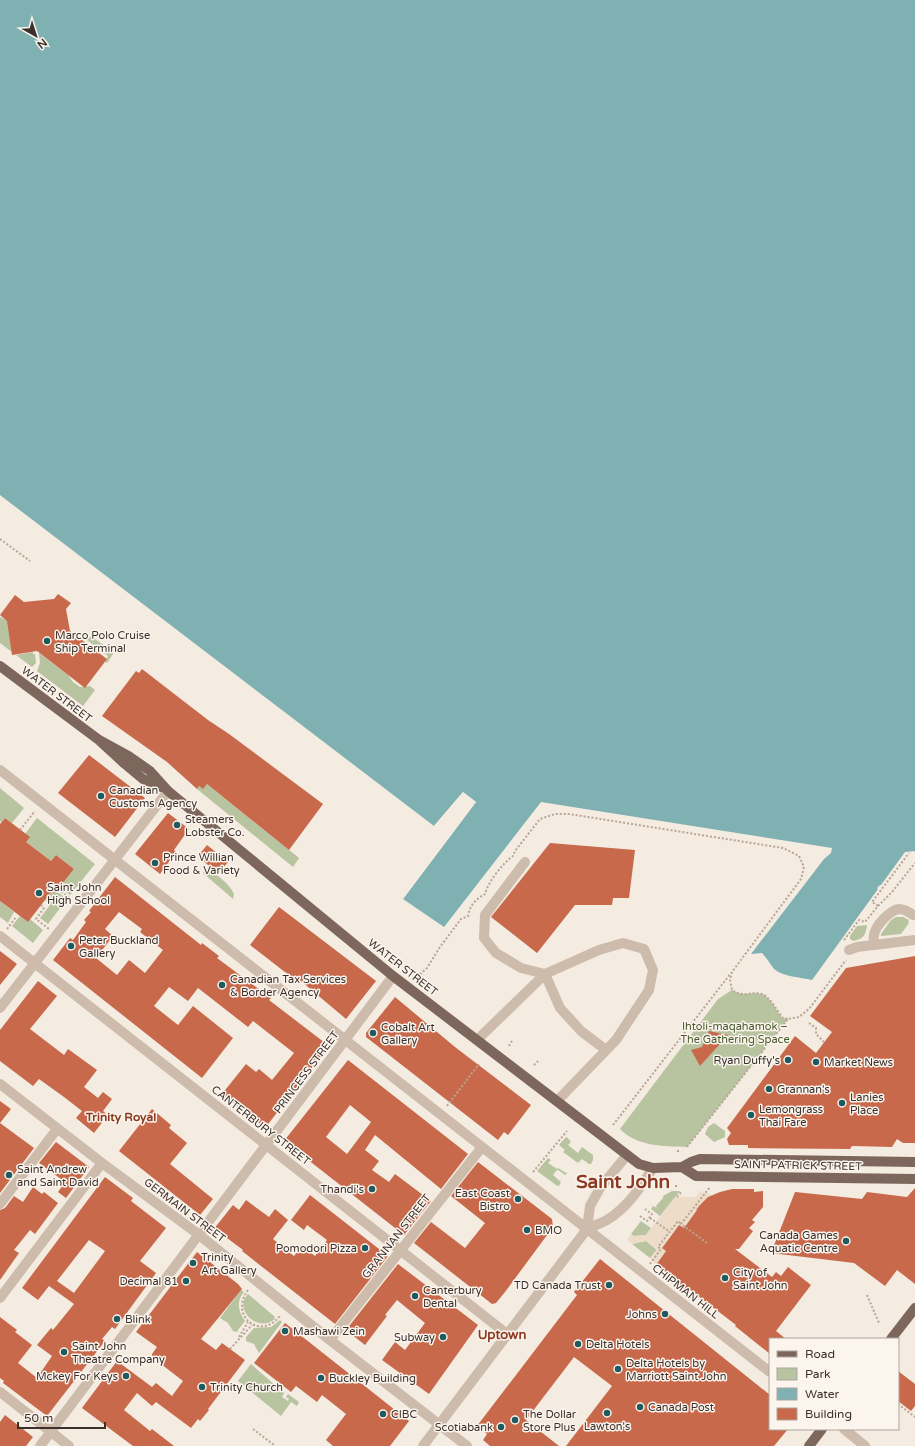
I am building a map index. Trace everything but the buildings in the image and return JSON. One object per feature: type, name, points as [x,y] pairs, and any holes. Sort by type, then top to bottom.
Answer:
[{"type":"main road","name":"WATER STREET","points":[[0,666],[99,740],[150,771],[168,791],[393,976],[639,1164],[653,1168]]},
{"type":"main road","name":"SAINT PATRICK STREET","points":[[653,1168],[682,1167],[690,1162],[700,1159],[915,1162]]},
{"type":"main road","name":"SAINT PATRICK STREET","points":[[682,1167],[696,1176],[915,1179]]},
{"type":"main road","points":[[892,1338],[915,1308]]},
{"type":"main road","points":[[810,1446],[821,1430]]},
{"type":"street","name":"CHIPMAN HILL","points":[[0,770],[769,1371]]},
{"type":"street","points":[[0,1008],[168,791]]},
{"type":"street","points":[[526,862],[485,915],[484,938],[496,953],[521,968],[545,974]]},
{"type":"street","points":[[875,945],[874,935],[876,930],[891,912],[899,909],[913,915]]},
{"type":"street","name":"CANTERBURY STREET","points":[[1,936],[507,1334]]},
{"type":"street","points":[[849,950],[863,946],[915,940]]},
{"type":"street","points":[[476,1040],[545,974],[599,950],[623,943],[644,949],[653,970],[649,990],[616,1040],[557,1101]]},
{"type":"street","points":[[545,974],[560,1008],[581,1032],[606,1050]]},
{"type":"street","name":"PRINCESS STREET","points":[[40,1446],[393,976]]},
{"type":"street","name":"GERMAIN STREET","points":[[0,1084],[57,1129],[198,1234],[330,1340],[467,1446]]},
{"type":"street","points":[[0,1204],[57,1129]]},
{"type":"street","name":"GRANNAN STREET","points":[[330,1340],[482,1147]]},
{"type":"street","points":[[587,1229],[590,1206],[600,1188],[627,1155]]},
{"type":"street","points":[[0,1298],[102,1163]]},
{"type":"street","points":[[423,1446],[587,1229],[607,1220],[629,1202],[653,1168]]},
{"type":"street","points":[[0,1392],[69,1446]]},
{"type":"street","points":[[845,1430],[865,1446]]},
{"type":"path","points":[[0,539],[30,561]]},
{"type":"path","points":[[20,830],[32,814]]},
{"type":"path","points":[[417,978],[427,968],[440,947],[461,919],[468,916],[469,909],[477,899],[485,894],[487,887],[508,860],[513,856],[515,851],[540,819],[555,814],[569,814],[783,848],[799,856],[804,867],[801,879],[732,972],[613,1125]]},
{"type":"path","points":[[878,906],[872,902],[909,853]]},
{"type":"path","points":[[732,972],[730,980],[732,990],[738,994],[762,994],[769,999],[782,1018],[788,1019],[799,1016],[809,1009],[848,958],[849,950],[844,940],[859,920],[865,922],[892,892],[915,863]]},
{"type":"path","points":[[58,889],[80,905]]},
{"type":"path","points":[[41,905],[44,908],[36,919],[45,926]]},
{"type":"path","points":[[1,936],[16,917]]},
{"type":"path","points":[[687,1147],[788,1019]]},
{"type":"path","points":[[809,1023],[816,1028],[816,1034],[824,1042]]},
{"type":"path","points":[[509,1046],[512,1041]]},
{"type":"path","points":[[534,1065],[538,1061]]},
{"type":"path","points":[[440,1114],[479,1064]]},
{"type":"path","points":[[526,1181],[567,1131]]},
{"type":"path","points":[[681,1224],[710,1187]]},
{"type":"path","points":[[677,1197],[682,1191]]},
{"type":"path","points":[[645,1209],[652,1214],[650,1218]]},
{"type":"path","points":[[640,1216],[647,1221],[650,1218]]},
{"type":"path","points":[[650,1218],[670,1232]]},
{"type":"path","points":[[650,1264],[661,1249],[658,1247],[678,1221],[707,1243]]},
{"type":"path","points":[[248,1290],[241,1303],[243,1312],[248,1322],[252,1325],[268,1325],[276,1321],[280,1316]]},
{"type":"path","points":[[867,1295],[879,1323]]},
{"type":"path","points":[[239,1338],[248,1322]]},
{"type":"path","points":[[230,1349],[252,1325]]},
{"type":"path","points":[[899,1405],[915,1417]]},
{"type":"path","points":[[253,1429],[274,1445]]},
{"type":"green space","points":[[0,617],[8,621],[12,652],[0,643]]},
{"type":"green space","points":[[91,636],[113,652],[107,663],[105,662],[108,656],[87,640]]},
{"type":"green space","points":[[33,652],[33,654],[35,654],[36,663],[32,667],[16,655]]},
{"type":"green space","points":[[39,653],[68,675],[73,682],[80,687],[90,686],[95,690],[83,706],[37,671],[40,663]]},
{"type":"green space","points":[[207,784],[299,858],[293,867],[197,789],[199,786],[203,788]]},
{"type":"green space","points":[[0,788],[24,808],[12,823],[5,818],[1,822],[0,821]]},
{"type":"green space","points":[[37,818],[95,864],[70,895],[60,887],[74,869],[56,855],[51,861],[26,842],[25,834]]},
{"type":"green space","points":[[206,869],[212,874],[214,873],[228,885],[234,894],[233,899],[203,873]]},
{"type":"green space","points":[[52,891],[55,893],[56,891],[67,899],[48,924],[40,918],[50,905],[45,900]]},
{"type":"green space","points":[[0,901],[14,912],[8,923],[0,917]]},
{"type":"green space","points":[[20,916],[28,922],[30,919],[43,930],[33,943],[12,926]]},
{"type":"green space","points":[[896,917],[903,917],[909,920],[909,923],[901,934],[881,936],[891,920]]},
{"type":"green space","points":[[867,925],[866,931],[862,937],[853,941],[850,939],[850,936],[857,926]]},
{"type":"green space","name":"Ihtoli-maqahamok – The Gathering Space","points":[[732,990],[740,994],[762,994],[771,1001],[782,1018],[788,1019],[687,1147],[651,1144],[627,1135],[620,1129],[718,999]]},
{"type":"green space","points":[[714,1123],[725,1131],[725,1137],[714,1142],[705,1134],[708,1127]]},
{"type":"green space","points":[[567,1137],[571,1142],[568,1145],[578,1153],[582,1147],[593,1155],[591,1164],[582,1159],[578,1163],[563,1152],[565,1150],[559,1145]]},
{"type":"green space","points":[[548,1158],[551,1160],[548,1163],[557,1169],[558,1168],[566,1173],[568,1172],[565,1175],[558,1170],[553,1175],[561,1182],[559,1186],[537,1171]]},
{"type":"green space","points":[[672,1191],[680,1191],[660,1216],[651,1209],[653,1206],[657,1208],[656,1206],[663,1196]]},
{"type":"green space","points":[[641,1221],[651,1228],[646,1235],[634,1236],[631,1234]]},
{"type":"green space","points":[[646,1241],[657,1250],[650,1258],[632,1244]]},
{"type":"green space","points":[[241,1290],[244,1292],[241,1295],[239,1302],[239,1310],[245,1321],[236,1332],[233,1331],[228,1323],[220,1318]]},
{"type":"green space","points":[[248,1294],[275,1317],[275,1319],[268,1323],[261,1323],[249,1317],[243,1306],[244,1300]]},
{"type":"green space","points":[[280,1320],[282,1322],[259,1353],[254,1344],[246,1341],[246,1337],[254,1328],[271,1327]]},
{"type":"green space","points":[[251,1364],[284,1393],[282,1397],[288,1401],[289,1399],[286,1397],[288,1394],[299,1402],[297,1406],[291,1402],[281,1416],[238,1381]]},
{"type":"shaded area","points":[[700,1191],[710,1194],[711,1196],[696,1209],[697,1210],[684,1228],[679,1225],[666,1239],[667,1240],[662,1247],[666,1251],[656,1265],[650,1258],[657,1249],[646,1241],[632,1244],[627,1240],[631,1234],[634,1236],[646,1235],[675,1197],[696,1197]]},
{"type":"water","points":[[0,0],[915,0],[915,851],[905,852],[881,885],[877,888],[878,889],[812,980],[782,974],[774,969],[762,953],[751,954],[824,859],[831,853],[832,848],[541,802],[444,927],[403,899],[476,802],[463,792],[434,826],[0,495]]},
{"type":"pier","points":[[463,792],[476,802],[403,899],[401,898],[473,803],[463,795],[436,827],[433,827]]},
{"type":"place","name":"Marco Polo Cruise Ship Terminal","points":[[47,641]]},
{"type":"place","name":"Canadian Customs Agency","points":[[101,796]]},
{"type":"place","name":"Steamers Lobster Co.","points":[[177,825]]},
{"type":"place","name":"Prince Willian Food & Variety","points":[[155,863]]},
{"type":"place","name":"Saint John High School","points":[[39,893]]},
{"type":"place","name":"Peter Buckland Gallery","points":[[71,946]]},
{"type":"place","name":"Canadian Tax Services & Border Agency","points":[[222,985]]},
{"type":"place","name":"Cobalt Art Gallery","points":[[373,1033]]},
{"type":"place","name":"Ryan Duffy's","points":[[788,1060]]},
{"type":"place","name":"Market News","points":[[816,1062]]},
{"type":"place","name":"Grannan's","points":[[769,1089]]},
{"type":"place","name":"Lanies Place","points":[[842,1103]]},
{"type":"place","name":"Lemongrass Thai Fare","points":[[751,1115]]},
{"type":"place","name":"Saint Andrew and Saint David","points":[[9,1175]]},
{"type":"place","name":"Thandi's","points":[[372,1189]]},
{"type":"place","name":"East Coast Bistro","points":[[518,1199]]},
{"type":"place","name":"BMO","points":[[527,1230]]},
{"type":"place","name":"Canada Games Aquatic Centre","points":[[846,1241]]},
{"type":"place","name":"Pomodori Pizza","points":[[365,1248]]},
{"type":"place","name":"Trinity Art Gallery","points":[[193,1263]]},
{"type":"place","name":"City of Saint John","points":[[725,1278]]},
{"type":"place","name":"Decimal 81","points":[[186,1281]]},
{"type":"place","name":"TD Canada Trust","points":[[609,1285]]},
{"type":"place","name":"Canterbury Dental","points":[[415,1296]]},
{"type":"place","name":"Johns","points":[[665,1314]]},
{"type":"place","name":"Blink","points":[[117,1319]]},
{"type":"place","name":"Mashawi Zein","points":[[285,1331]]},
{"type":"place","name":"Subway","points":[[443,1337]]},
{"type":"place","name":"Delta Hotels","points":[[578,1344]]},
{"type":"place","name":"Saint John Theatre Company","points":[[64,1352]]},
{"type":"place","name":"Delta Hotels by Marriott Saint John","points":[[618,1369]]},
{"type":"place","name":"Mckey For Keys","points":[[126,1376]]},
{"type":"place","name":"Buckley Building","points":[[321,1378]]},
{"type":"place","name":"Trinity Church","points":[[202,1387]]},
{"type":"place","name":"Canada Post","points":[[640,1407]]},
{"type":"place","name":"Lawton's","points":[[607,1413]]},
{"type":"place","name":"CIBC","points":[[383,1414]]},
{"type":"place","name":"The Dollar Store Plus","points":[[515,1420]]},
{"type":"place","name":"Scotiabank","points":[[501,1427]]},
{"type":"district","name":"Trinity Royal","points":[[121,1117]]},
{"type":"district","name":"Saint John","points":[[623,1181]]},
{"type":"district","name":"Uptown","points":[[502,1334]]}]
